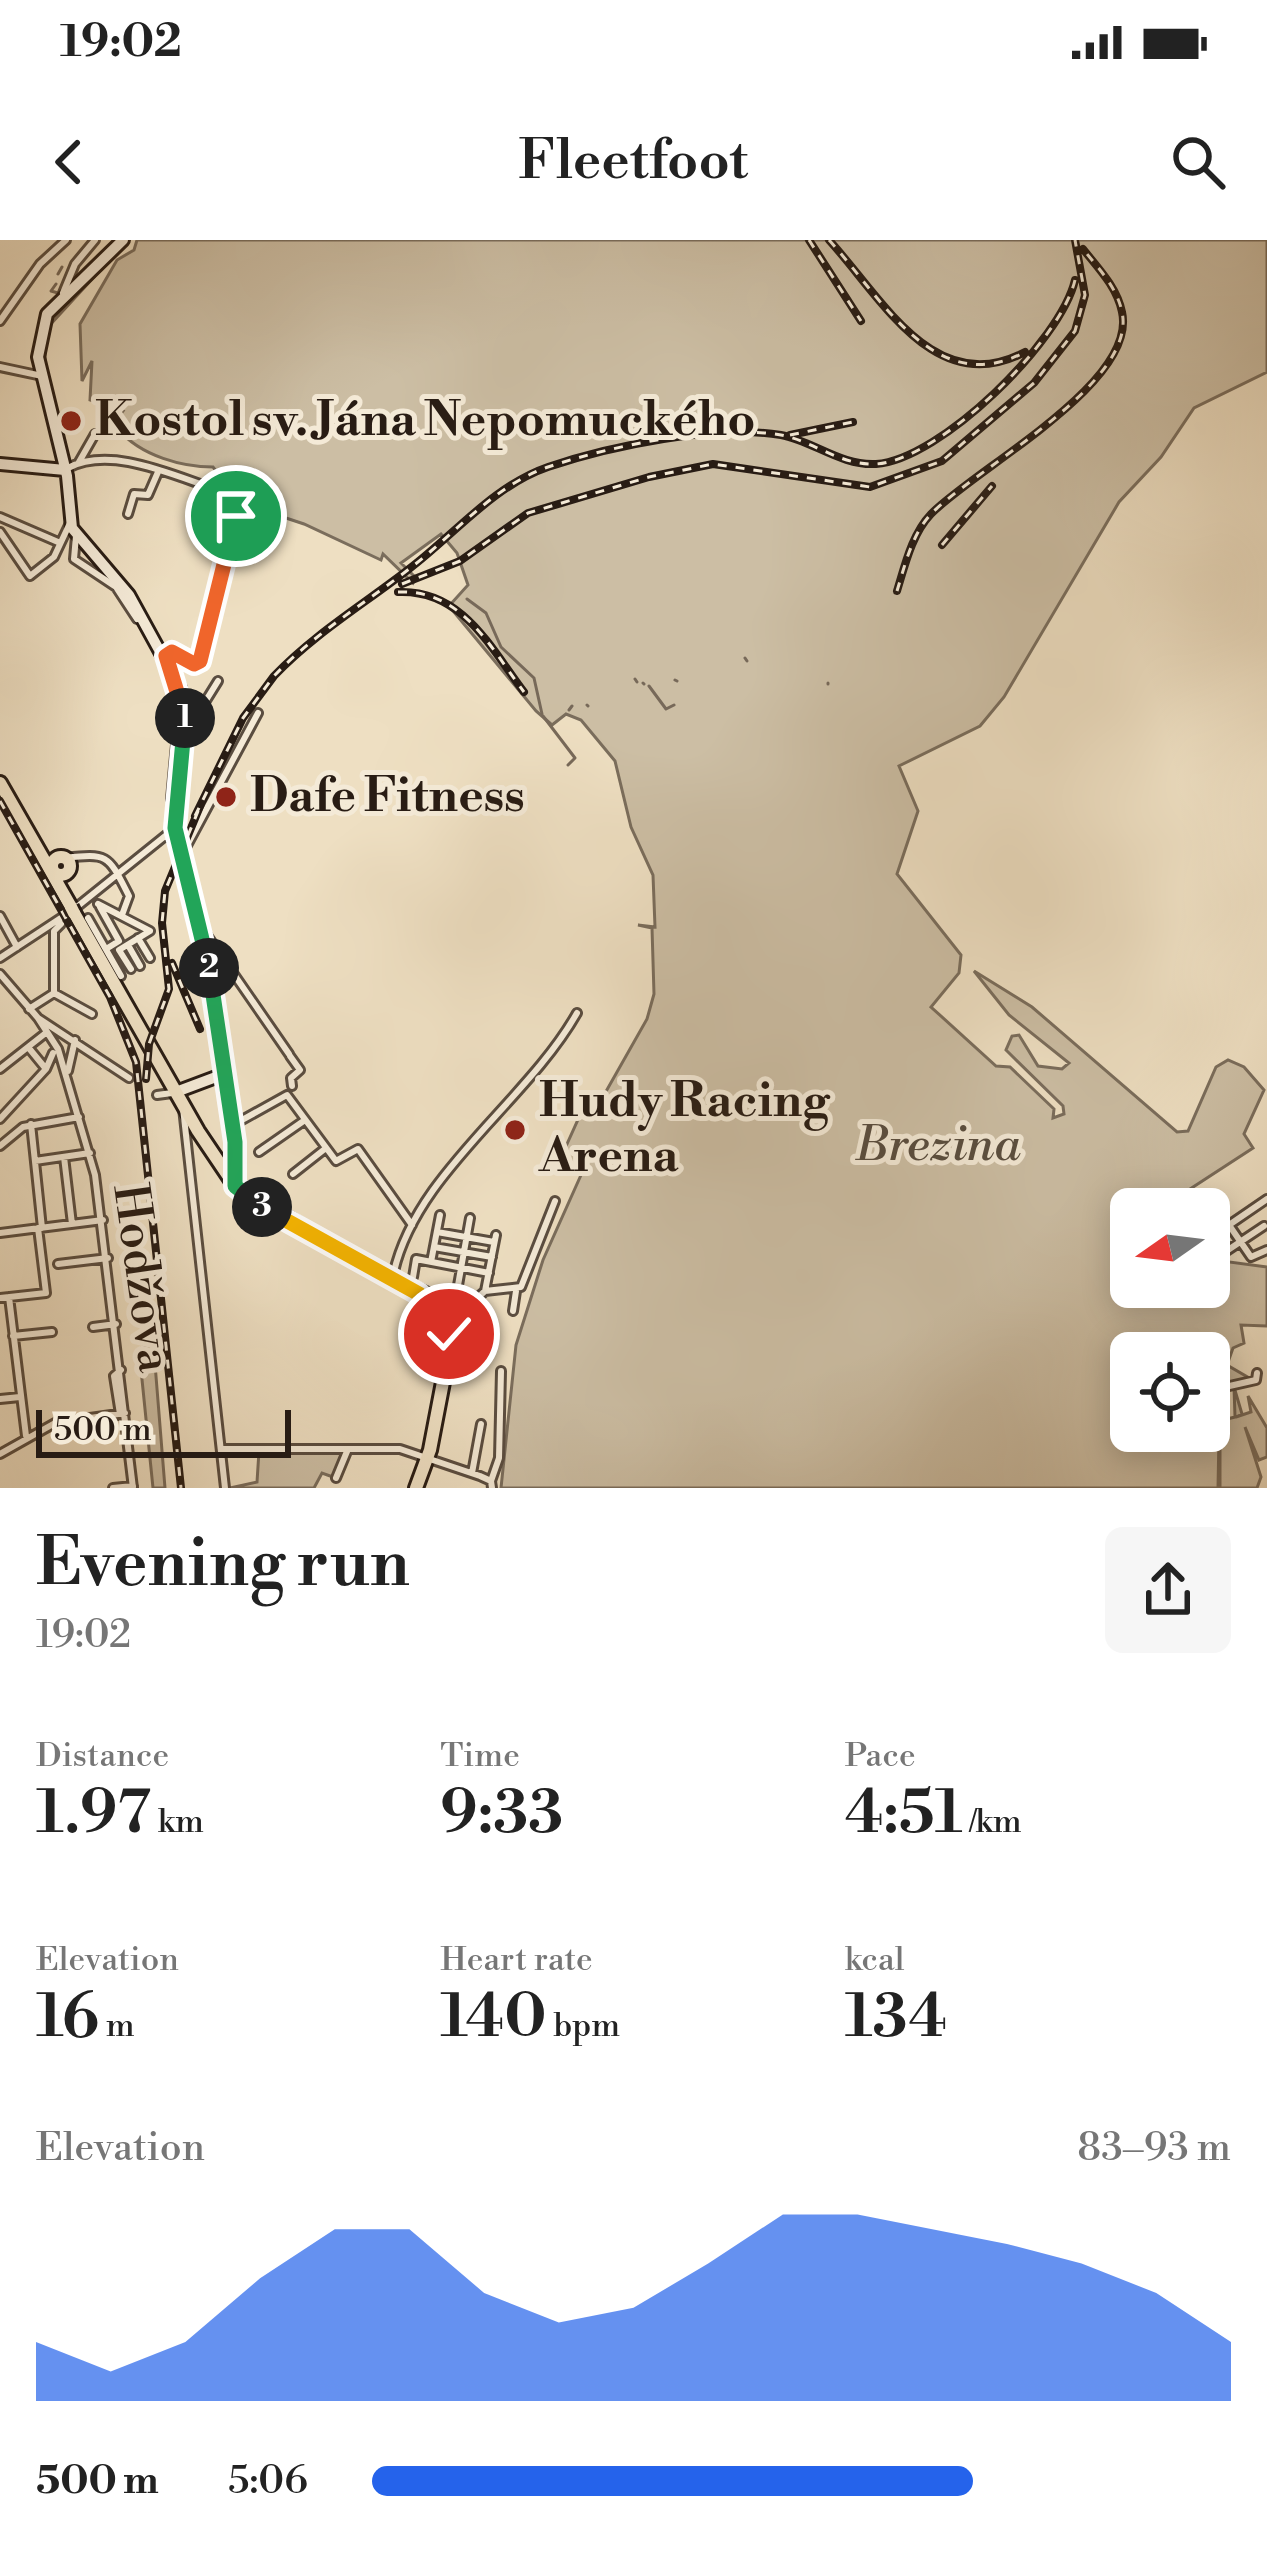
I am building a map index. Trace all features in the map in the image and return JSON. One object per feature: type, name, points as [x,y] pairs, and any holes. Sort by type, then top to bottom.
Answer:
[{"type":"main road","points":[[0,783],[76,909],[198,1131],[235,1186],[451,1313],[429,1456],[416,1488]]},
{"type":"main road","points":[[28,832],[62,865],[76,909]]},
{"type":"street","points":[[0,321],[40,264],[66,240]]},
{"type":"street","points":[[61,301],[71,272],[95,240]]},
{"type":"street","points":[[123,240],[47,314],[39,334],[65,470],[70,523],[92,562],[127,596],[161,652],[180,708],[176,840],[202,928],[232,1125],[235,1186]]},
{"type":"street","points":[[0,367],[45,376]]},
{"type":"street","points":[[79,462],[95,434]]},
{"type":"street","points":[[0,464],[65,470],[79,462],[124,462],[234,495]]},
{"type":"street","points":[[129,514],[134,494],[148,495],[158,472]]},
{"type":"street","points":[[161,652],[172,652],[194,664],[200,661],[236,516]]},
{"type":"street","points":[[0,517],[58,542]]},
{"type":"street","points":[[0,532],[30,576],[54,557],[70,523]]},
{"type":"street","points":[[182,737],[218,681]]},
{"type":"street","points":[[0,958],[76,909],[155,839],[176,840],[194,831],[258,713]]},
{"type":"street","points":[[176,840],[194,831]]},
{"type":"street","points":[[62,865],[99,854],[129,899],[118,913]]},
{"type":"street","points":[[106,949],[119,941],[98,904],[152,931],[119,950],[131,969]]},
{"type":"street","points":[[76,909],[121,976]]},
{"type":"street","points":[[0,916],[16,947]]},
{"type":"street","points":[[54,993],[54,931],[61,924]]},
{"type":"street","points":[[202,928],[300,1070],[284,1094],[232,1125]]},
{"type":"street","points":[[138,938],[150,958]]},
{"type":"street","points":[[128,944],[140,966]]},
{"type":"street","name":"Hodžova","points":[[0,974],[51,1028],[90,1154],[104,1220],[133,1487]]},
{"type":"street","points":[[29,1009],[54,993]]},
{"type":"street","points":[[54,993],[92,1014]]},
{"type":"street","points":[[392,1279],[412,1226],[462,1148],[514,1098],[577,1013]]},
{"type":"street","points":[[0,1069],[51,1028],[129,1078]]},
{"type":"street","name":"Hodžova","points":[[68,1080],[75,1040]]},
{"type":"street","points":[[28,1047],[46,1069]]},
{"type":"street","points":[[0,1119],[46,1069],[52,1054]]},
{"type":"street","points":[[157,1094],[179,1098],[224,1074]]},
{"type":"street","points":[[284,1094],[339,1162],[358,1150],[412,1226]]},
{"type":"street","points":[[179,1098],[225,1488]]},
{"type":"street","points":[[0,1146],[32,1124],[79,1117]]},
{"type":"street","points":[[259,1152],[306,1120]]},
{"type":"street","points":[[26,1436],[4,1298],[46,1293],[32,1124]]},
{"type":"street","points":[[188,1144],[198,1131]]},
{"type":"street","points":[[293,1174],[326,1148]]},
{"type":"street","points":[[35,1161],[90,1154]]},
{"type":"street","points":[[64,1157],[72,1224]]},
{"type":"street","points":[[1230,1224],[1267,1199]]},
{"type":"street","points":[[513,1311],[516,1291],[555,1201]]},
{"type":"street","points":[[431,1262],[440,1215]]},
{"type":"street","points":[[451,1313],[470,1218]]},
{"type":"street","points":[[0,1233],[104,1220]]},
{"type":"street","points":[[1230,1249],[1264,1226]]},
{"type":"street","points":[[1230,1228],[1252,1258],[1267,1250]]},
{"type":"street","points":[[437,1232],[495,1239],[485,1291]]},
{"type":"street","points":[[434,1247],[492,1257]]},
{"type":"street","points":[[58,1264],[108,1258]]},
{"type":"street","points":[[413,1277],[416,1259],[489,1273]]},
{"type":"street","points":[[451,1313],[485,1291],[516,1291]]},
{"type":"street","points":[[93,1327],[116,1324]]},
{"type":"street","points":[[13,1336],[52,1332]]},
{"type":"street","points":[[221,1449],[348,1449],[429,1456],[492,1485],[499,1458],[501,1371]]},
{"type":"street","points":[[1230,1387],[1256,1380],[1257,1373]]},
{"type":"street","points":[[0,1400],[20,1397]]},
{"type":"street","points":[[0,1454],[26,1436],[68,1420],[122,1414]]},
{"type":"street","points":[[474,1488],[481,1424]]},
{"type":"street","points":[[336,1478],[348,1449]]},
{"type":"street","points":[[113,1488],[133,1487]]},
{"type":"green space","name":"Brezina","points":[[137,240],[1267,240],[1267,372],[1194,408],[1161,457],[1119,502],[1004,697],[980,726],[899,766],[918,811],[897,874],[961,955],[959,973],[931,1007],[996,1066],[1010,1067],[1054,1109],[1053,1118],[1064,1114],[1063,1106],[1006,1050],[1012,1036],[1019,1035],[1038,1066],[1062,1069],[1069,1063],[1009,1015],[974,971],[1032,1007],[1177,1132],[1188,1131],[1216,1067],[1228,1060],[1244,1067],[1264,1090],[1244,1134],[1253,1148],[1192,1188],[1110,1188],[1110,1308],[1230,1308],[1230,1262],[1267,1267],[1267,1326],[1241,1325],[1244,1343],[1233,1348],[1230,1356],[1230,1332],[1110,1332],[1110,1452],[1219,1452],[1218,1488],[501,1488],[516,1345],[543,1260],[581,1175],[558,1164],[581,1113],[604,1095],[647,1019],[654,994],[652,928],[638,925],[655,927],[653,875],[631,827],[615,761],[581,720],[566,714],[552,725],[536,711],[449,606],[468,585],[457,553],[441,534],[401,563],[416,578],[413,583],[383,554],[381,560],[304,524],[241,503],[213,467],[150,453],[117,428],[123,425],[117,419],[123,411],[90,400],[92,361],[82,381],[80,324],[117,260],[134,250]]},
{"type":"green space","points":[[153,1339],[165,1488],[153,1488],[139,1350]]},
{"type":"green space","points":[[1230,1367],[1251,1379],[1230,1383]]},
{"type":"green space","points":[[1234,1387],[1242,1414],[1236,1417],[1251,1412],[1248,1396],[1267,1428],[1267,1457],[1259,1460],[1245,1427],[1261,1477],[1257,1488],[1220,1488],[1220,1452],[1230,1452],[1230,1418],[1235,1417]]},
{"type":"green space","points":[[259,1451],[343,1452],[333,1477],[322,1473],[314,1488],[230,1488],[257,1482]]},
{"type":"waterway","points":[[49,326],[128,240]]},
{"type":"waterway","points":[[58,274],[62,267]]},
{"type":"waterway","points":[[56,284],[51,291],[58,293]]},
{"type":"waterway","points":[[45,347],[45,368]]},
{"type":"waterway","points":[[467,599],[486,613],[501,647],[534,678],[542,714]]},
{"type":"waterway","points":[[649,686],[666,709],[674,705]]},
{"type":"waterway","points":[[569,710],[572,706]]},
{"type":"waterway","points":[[543,716],[575,758],[568,765]]},
{"type":"railway","points":[[809,240],[861,321]]},
{"type":"railway","points":[[829,240],[891,314],[937,353],[964,363],[993,363],[1025,352]]},
{"type":"railway","points":[[402,584],[460,561],[528,513],[649,477],[713,464],[870,487],[942,461],[1034,383],[1075,331],[1085,295],[1075,240]]},
{"type":"railway","points":[[897,591],[914,540],[931,514],[1049,422],[1105,367],[1120,339],[1122,312],[1111,286],[1083,249]]},
{"type":"railway","points":[[195,816],[243,718],[274,676],[509,486],[548,467],[601,452],[726,432],[781,435],[863,464],[902,457],[963,420],[1023,364],[1065,305],[1075,280]]},
{"type":"railway","points":[[790,435],[853,422]]},
{"type":"railway","points":[[942,545],[992,486]]},
{"type":"railway","points":[[398,592],[440,600],[457,610],[524,692]]},
{"type":"railway","points":[[0,801],[110,997],[136,1062],[181,1488]]},
{"type":"railway","points":[[146,1079],[149,1044],[169,989],[162,923],[165,891],[201,804]]},
{"type":"railway","points":[[172,963],[200,1029]]},
{"type":"place","name":"Kostol sv. Jána Nepomuckého","points":[[71,421]]},
{"type":"place","name":"Dafe Fitness","points":[[226,797]]},
{"type":"place","name":"Hudy Racing Arena","points":[[515,1130]]},
{"type":"route","points":[[236,516],[200,661],[194,664],[172,652],[166,656],[178,682],[184,717],[176,834],[204,937],[235,1142],[235,1186],[267,1210],[419,1294],[433,1308],[437,1324],[449,1327],[449,1334]]}]
